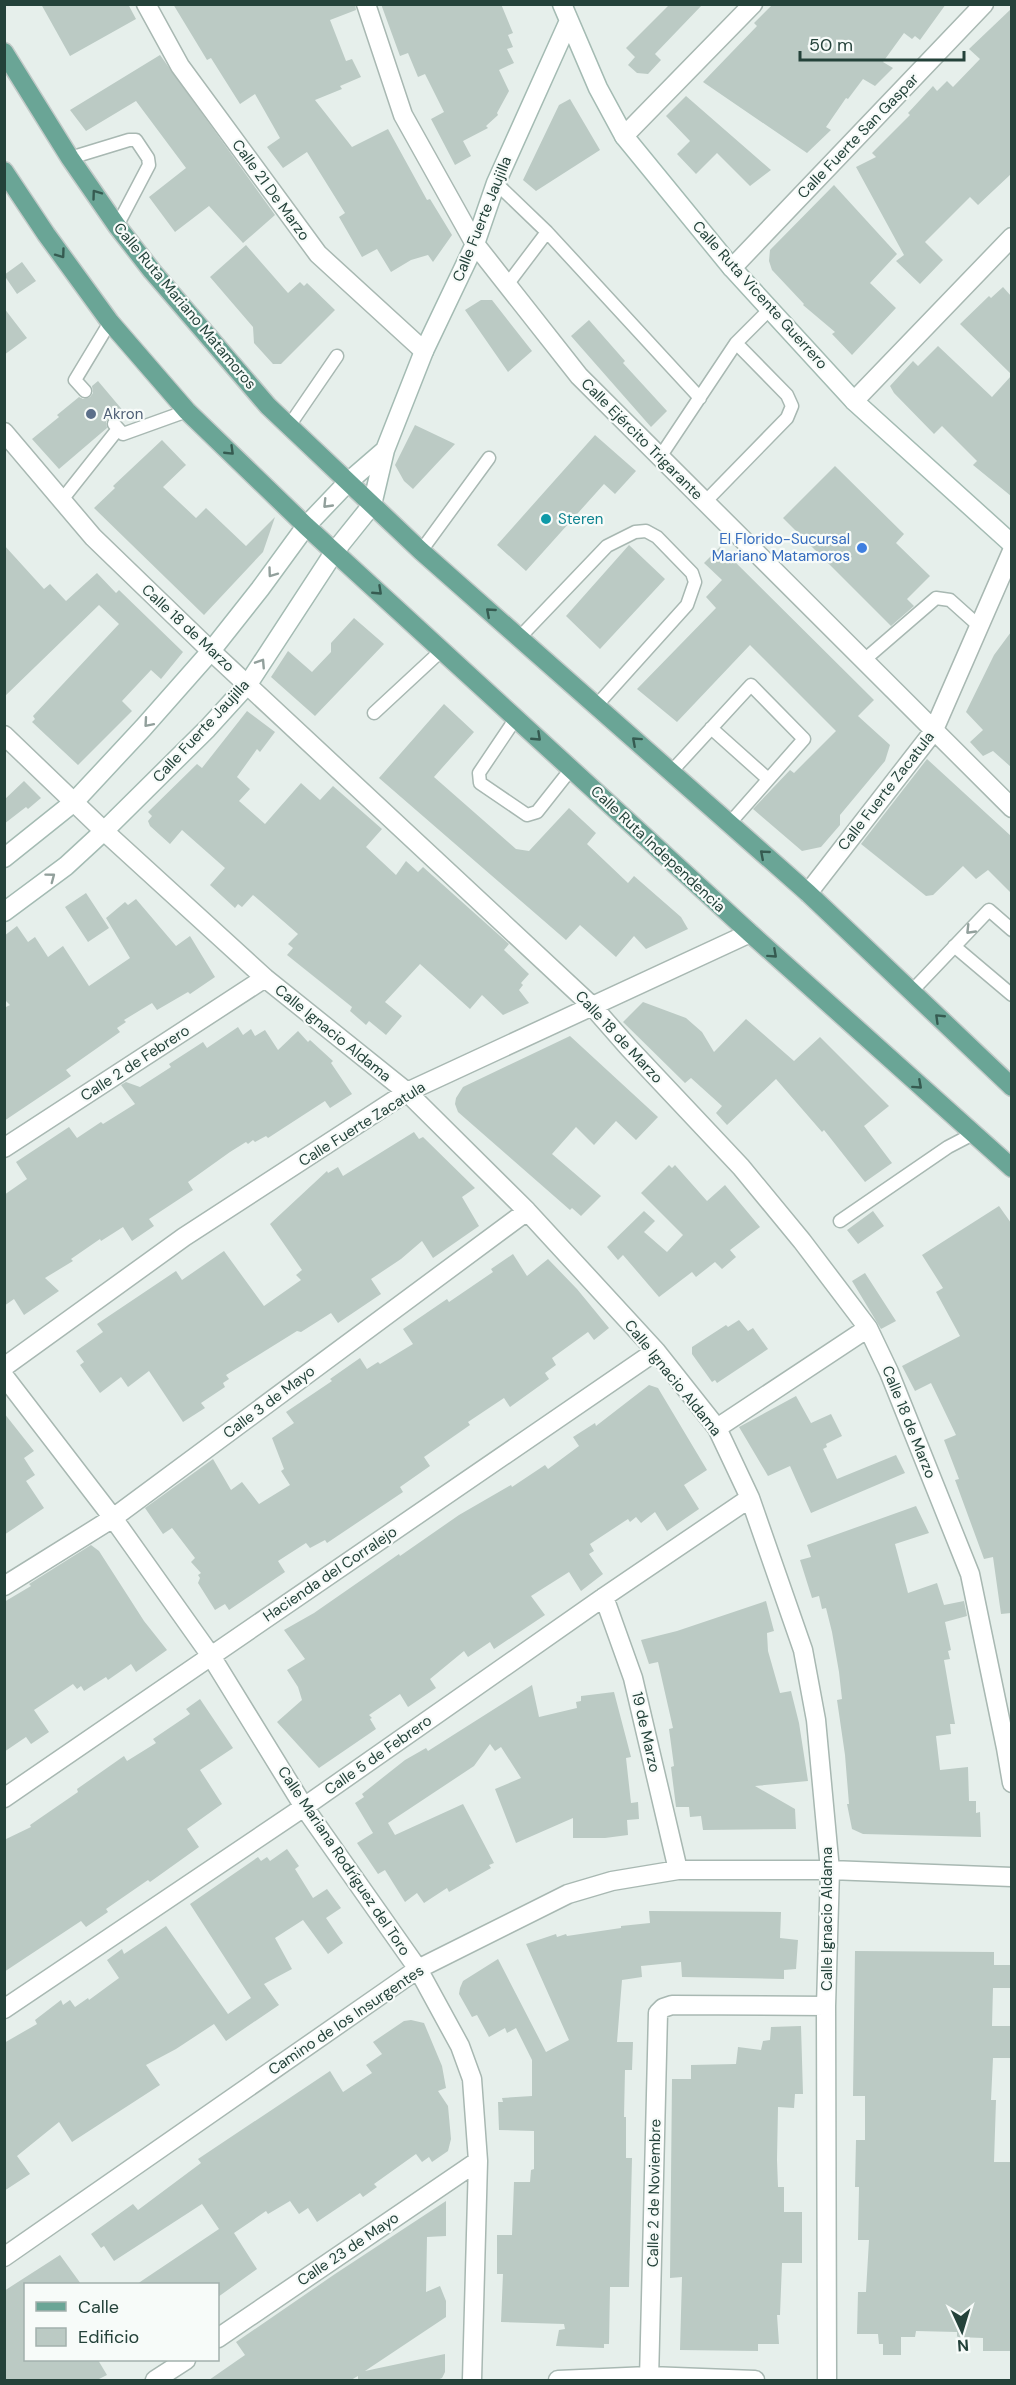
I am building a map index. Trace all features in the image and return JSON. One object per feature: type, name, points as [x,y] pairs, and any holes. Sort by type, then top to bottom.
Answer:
[{"type":"main road","name":"Calle Ruta Mariano Matamoros","points":[[4,52],[70,158],[117,226],[152,271],[225,359],[289,426],[348,482]]},
{"type":"main road","points":[[4,171],[46,234],[111,322],[187,411],[306,526]]},
{"type":"main road","points":[[348,482],[421,551],[808,893],[1011,1087]]},
{"type":"main road","name":"Calle Ruta Independencia","points":[[306,526],[750,933],[1011,1168]]},
{"type":"street","name":"Calle 21 De Marzo","points":[[146,4],[180,66],[318,254],[424,351]]},
{"type":"street","name":"Calle Ejército Trigarante","points":[[366,4],[403,115],[475,244],[579,376],[1011,808]]},
{"type":"street","name":"Calle Ruta Vicente Guerrero","points":[[562,4],[568,23],[598,88],[624,136],[732,268],[854,401],[1011,544]]},
{"type":"street","points":[[624,136],[753,4]]},
{"type":"street","name":"Calle Fuerte San Gaspar","points":[[732,268],[984,4]]},
{"type":"street","name":"Calle Fuerte Jaujilla","points":[[4,912],[66,866],[104,831],[207,729],[248,684],[335,551],[372,505],[385,450],[424,351],[475,244],[496,183],[568,23]]},
{"type":"street","points":[[854,401],[1011,237]]},
{"type":"street","name":"Calle 18 de Marzo","points":[[4,432],[93,537],[211,651],[593,1007],[741,1167],[802,1240],[868,1328],[889,1372],[970,1574],[1006,1748],[1011,1783]]},
{"type":"street","name":"Calle Fuerte Jaujilla","points":[[4,858],[74,802],[144,728],[211,651],[306,526],[348,482],[385,450]]},
{"type":"street","name":"Calle Fuerte Zacatula","points":[[808,893],[933,732],[1011,551]]},
{"type":"street","name":"Calle Ignacio Aldama","points":[[4,735],[104,831],[265,978],[407,1092],[527,1211],[656,1351],[717,1428],[750,1498],[803,1650],[816,1720],[830,1870],[826,2006],[827,2380]]},
{"type":"street","name":"Calle Fuerte Zacatula","points":[[4,1367],[184,1237],[407,1092],[750,933]]},
{"type":"street","name":"Calle 2 de Febrero","points":[[4,1148],[265,978]]},
{"type":"street","name":"Calle 3 de Mayo","points":[[4,1586],[113,1518],[527,1211]]},
{"type":"street","points":[[717,1428],[868,1328]]},
{"type":"street","name":"Hacienda del Corralejo","points":[[4,1798],[656,1351]]},
{"type":"street","name":"Calle Mariana Rodríguez del Toro","points":[[4,1376],[113,1518],[211,1656],[304,1807],[418,1969],[460,2046],[472,2079],[478,2161],[472,2380]]},
{"type":"street","name":"Calle 5 de Febrero","points":[[4,2009],[304,1807],[750,1498]]},
{"type":"street","name":"19 de Marzo","points":[[604,1597],[633,1678],[678,1870]]},
{"type":"street","name":"Camino de los Insurgentes","points":[[4,2256],[418,1969],[567,1894],[612,1881],[678,1870],[830,1870],[1011,1877]]},
{"type":"street","name":"Calle 2 de Noviembre","points":[[649,2378],[658,2013],[663,2008],[672,2005],[826,2006]]},
{"type":"street","name":"Calle 23 de Mayo","points":[[219,2337],[478,2161]]},
{"type":"street","points":[[155,2380],[184,2361]]},
{"type":"street","points":[[558,2380],[649,2378],[755,2380]]},
{"type":"lane","points":[[70,158],[136,140],[148,158],[148,165],[117,226]]},
{"type":"lane","points":[[496,183],[547,232],[700,398]]},
{"type":"lane","points":[[507,285],[547,232]]},
{"type":"lane","points":[[660,457],[736,343],[770,309]]},
{"type":"lane","points":[[85,392],[75,380],[111,322]]},
{"type":"lane","points":[[705,502],[787,418],[792,406],[787,395],[736,343]]},
{"type":"lane","points":[[289,426],[337,356]]},
{"type":"lane","points":[[61,501],[116,426],[123,434],[187,411]]},
{"type":"lane","points":[[421,551],[489,458]]},
{"type":"lane","points":[[519,638],[608,546],[636,532],[646,531],[657,537],[692,573],[694,582],[687,605],[596,706]]},
{"type":"lane","points":[[863,661],[936,598],[950,600],[979,626]]},
{"type":"lane","points":[[374,713],[442,650]]},
{"type":"lane","points":[[671,772],[751,685],[804,739],[729,824]]},
{"type":"lane","points":[[516,718],[479,773],[480,783],[527,815],[537,812],[571,769]]},
{"type":"lane","points":[[711,728],[768,779]]},
{"type":"lane","points":[[911,992],[989,910],[1011,930]]},
{"type":"lane","points":[[954,946],[1011,995]]},
{"type":"lane","points":[[840,1221],[948,1147],[974,1134]]},
{"type":"building","points":[[41,4],[128,4],[136,19],[70,56]]},
{"type":"building","points":[[173,4],[355,4],[356,10],[330,20],[346,61],[352,59],[361,77],[340,86],[342,89],[315,100],[352,147],[388,129],[427,200],[430,199],[452,235],[433,262],[428,255],[411,260],[391,272],[377,249],[362,257],[339,217],[345,213],[307,152],[283,168],[267,147],[280,138],[255,94],[240,104],[211,58],[207,60]]},
{"type":"building","points":[[381,4],[501,4],[513,33],[508,35],[513,47],[507,49],[514,63],[499,70],[509,91],[498,115],[486,126],[488,128],[463,141],[471,156],[455,165],[431,119],[444,112],[425,74],[418,77],[408,53],[400,56]]},
{"type":"building","points":[[670,4],[703,4],[655,54],[661,60],[648,74],[637,73],[628,65],[635,57],[626,48]]},
{"type":"building","points":[[773,4],[946,4],[920,40],[915,36],[912,39],[904,33],[883,62],[893,68],[875,86],[863,79],[848,99],[846,98],[826,127],[831,130],[807,153],[703,82],[757,26],[754,23]]},
{"type":"building","points":[[1011,9],[1011,174],[978,205],[970,197],[925,242],[943,260],[920,284],[896,261],[904,255],[856,167],[876,157],[872,153],[910,115],[908,113],[933,86],[937,91],[947,81],[953,87],[980,59],[969,49]]},
{"type":"building","points":[[160,55],[275,215],[243,243],[209,206],[175,232],[149,197],[186,168],[136,101],[86,131],[70,110]]},
{"type":"building","points":[[686,96],[771,170],[750,186],[717,153],[696,174],[677,154],[690,141],[666,116]]},
{"type":"building","points":[[570,99],[600,150],[536,191],[523,180],[559,105]]},
{"type":"building","points":[[834,185],[897,254],[870,283],[896,308],[852,355],[832,334],[835,332],[803,305],[772,270],[769,261],[770,250]]},
{"type":"building","points":[[246,245],[288,293],[300,282],[304,286],[307,283],[335,310],[281,364],[273,364],[254,343],[253,327],[210,277]]},
{"type":"building","points":[[22,262],[36,281],[17,294],[4,275]]},
{"type":"building","points":[[1003,287],[1011,296],[1011,374],[960,324],[989,296],[991,298]]},
{"type":"building","points":[[481,300],[492,300],[532,351],[508,372],[465,310]]},
{"type":"building","points":[[4,308],[27,338],[4,355]]},
{"type":"building","points":[[589,320],[625,361],[623,363],[667,411],[651,427],[571,336]]},
{"type":"building","points":[[938,346],[992,397],[1011,376],[1011,496],[973,465],[977,461],[942,426],[934,434],[890,386],[913,361],[918,366]]},
{"type":"building","name":"Akron","points":[[98,381],[125,413],[120,418],[113,416],[109,418],[106,422],[107,428],[59,469],[32,439],[79,397],[83,399],[90,397],[93,393],[92,386]]},
{"type":"building","points":[[415,425],[455,444],[413,489],[404,481],[395,465]]},
{"type":"building","name":"Steren","points":[[595,435],[636,471],[615,494],[604,484],[526,571],[497,545]]},
{"type":"building","points":[[162,440],[186,465],[163,487],[196,518],[206,508],[246,546],[275,517],[263,552],[204,615],[94,508],[115,488],[113,486]]},
{"type":"building","points":[[835,466],[904,534],[896,543],[930,576],[907,599],[914,606],[891,626],[783,518]]},
{"type":"building","points":[[4,545],[44,589],[50,584],[66,601],[97,573],[116,593],[119,590],[183,652],[161,679],[151,670],[122,701],[132,711],[78,765],[32,722],[35,719],[33,716],[119,624],[99,605],[4,697]]},
{"type":"building","points":[[629,545],[665,579],[600,649],[566,616]]},
{"type":"building","points":[[720,547],[874,700],[858,716],[890,745],[885,761],[840,815],[840,825],[821,847],[802,851],[753,809],[790,770],[794,773],[836,731],[750,645],[677,722],[637,689],[716,608],[706,597],[722,580],[704,563]]},
{"type":"building","points":[[354,618],[384,644],[315,716],[271,677],[288,651],[312,672],[331,652],[331,643]]},
{"type":"building","points":[[1011,632],[1011,767],[993,751],[983,756],[970,742],[983,730],[966,712],[994,655]]},
{"type":"building","points":[[444,704],[474,732],[434,777],[516,849],[529,851],[569,808],[596,833],[587,844],[628,883],[634,876],[681,917],[688,929],[646,949],[634,936],[616,957],[580,925],[566,940],[379,778]]},
{"type":"building","points":[[247,711],[275,732],[260,752],[257,749],[237,777],[250,789],[239,801],[265,824],[301,783],[320,800],[333,786],[382,829],[366,847],[396,875],[406,861],[418,872],[423,867],[509,944],[504,950],[529,974],[521,983],[523,985],[519,990],[529,1003],[503,1015],[482,995],[470,1009],[420,964],[385,1002],[402,1016],[386,1035],[369,1021],[366,1025],[350,1011],[352,1007],[287,955],[293,948],[288,944],[298,934],[253,895],[242,907],[238,904],[235,908],[210,885],[225,868],[182,830],[170,844],[150,826],[148,821],[152,816],[148,812],[197,764],[202,768]]},
{"type":"building","points":[[927,759],[1011,836],[1011,893],[988,870],[976,879],[963,866],[933,895],[926,896],[861,844]]},
{"type":"building","points":[[24,781],[41,798],[4,824],[4,800]]},
{"type":"building","points":[[86,893],[109,928],[88,942],[65,907]]},
{"type":"building","points":[[136,899],[176,946],[190,936],[215,977],[190,994],[188,992],[157,1010],[152,1003],[124,1020],[126,1022],[117,1028],[120,1032],[66,1070],[71,1076],[4,1121],[4,1008],[10,1005],[4,999],[4,936],[17,926],[28,942],[35,937],[48,957],[63,946],[89,986],[130,958],[106,918],[125,902],[128,905]]},
{"type":"building","points":[[643,1002],[686,1018],[702,1032],[714,1052],[746,1019],[794,1061],[820,1037],[889,1106],[864,1126],[892,1163],[865,1182],[824,1130],[822,1132],[776,1079],[727,1125],[716,1113],[722,1106],[691,1078],[685,1083],[623,1022]]},
{"type":"building","points":[[238,1027],[243,1035],[251,1029],[255,1036],[265,1030],[278,1050],[298,1031],[308,1042],[310,1040],[333,1061],[331,1063],[352,1094],[330,1108],[325,1101],[268,1138],[266,1136],[248,1144],[246,1142],[230,1152],[188,1182],[193,1190],[149,1219],[154,1226],[132,1241],[123,1227],[101,1241],[100,1239],[71,1259],[73,1261],[45,1278],[59,1291],[24,1315],[14,1299],[4,1306],[4,1195],[27,1179],[16,1162],[69,1127],[77,1138],[101,1122],[103,1124],[135,1104],[121,1085],[126,1082],[140,1087],[171,1067],[169,1064],[203,1042],[207,1048]]},
{"type":"building","points":[[570,1036],[658,1117],[636,1140],[616,1121],[594,1145],[576,1127],[552,1154],[601,1196],[581,1216],[572,1208],[570,1210],[458,1112],[455,1104],[463,1087]]},
{"type":"building","points":[[414,1132],[419,1139],[423,1137],[475,1188],[462,1197],[479,1226],[433,1258],[422,1241],[401,1259],[371,1279],[381,1294],[338,1323],[331,1313],[226,1375],[229,1379],[223,1383],[225,1387],[201,1403],[205,1408],[183,1422],[149,1371],[128,1387],[121,1377],[100,1393],[80,1365],[84,1362],[76,1351],[103,1332],[97,1324],[176,1271],[182,1280],[224,1251],[264,1306],[301,1280],[296,1275],[302,1270],[270,1224],[327,1171],[328,1173],[338,1167],[343,1176]]},
{"type":"building","points":[[669,1165],[672,1168],[675,1165],[707,1201],[725,1185],[760,1227],[730,1250],[736,1257],[722,1269],[715,1262],[696,1277],[692,1272],[659,1297],[623,1255],[618,1260],[607,1247],[644,1211],[655,1221],[644,1232],[667,1252],[683,1235],[641,1193]]},
{"type":"building","points":[[999,1206],[1011,1223],[1011,1613],[1001,1614],[993,1557],[984,1559],[955,1480],[959,1479],[944,1440],[956,1435],[931,1383],[915,1391],[902,1366],[960,1336],[936,1292],[943,1288],[922,1255]]},
{"type":"building","points":[[873,1211],[884,1226],[858,1244],[847,1230]]},
{"type":"building","points":[[513,1254],[527,1276],[548,1259],[577,1289],[609,1328],[594,1340],[588,1332],[552,1358],[556,1365],[545,1373],[549,1379],[510,1407],[504,1398],[468,1422],[470,1425],[424,1457],[430,1466],[400,1487],[403,1492],[327,1543],[325,1540],[310,1548],[306,1543],[278,1561],[285,1572],[229,1610],[225,1604],[215,1610],[198,1583],[200,1578],[198,1575],[201,1573],[191,1562],[195,1558],[172,1528],[163,1534],[145,1508],[213,1459],[231,1490],[242,1482],[259,1504],[290,1485],[281,1471],[284,1469],[272,1438],[294,1423],[286,1412],[332,1381],[330,1379],[360,1358],[367,1369],[378,1362],[380,1364],[413,1344],[403,1329],[447,1299],[449,1302],[493,1272],[491,1269]]},
{"type":"building","points":[[865,1273],[896,1321],[881,1329],[852,1281]]},
{"type":"building","points":[[739,1320],[748,1331],[753,1328],[768,1349],[717,1383],[715,1380],[712,1382],[692,1354],[692,1347],[726,1325],[728,1327]]},
{"type":"building","points":[[649,1385],[658,1388],[707,1470],[684,1485],[699,1509],[667,1531],[655,1512],[641,1523],[636,1517],[630,1522],[628,1519],[590,1544],[594,1551],[589,1554],[603,1574],[581,1591],[569,1572],[531,1596],[545,1615],[494,1649],[490,1642],[468,1657],[464,1651],[430,1679],[436,1688],[408,1707],[400,1694],[369,1715],[376,1729],[319,1768],[277,1722],[302,1700],[298,1687],[287,1670],[305,1659],[284,1630],[314,1613],[459,1515],[511,1485],[512,1487],[545,1465],[548,1469],[579,1446],[573,1437],[595,1423],[596,1426]]},
{"type":"building","points":[[796,1396],[811,1423],[831,1414],[842,1436],[826,1444],[827,1447],[823,1449],[837,1479],[896,1455],[905,1473],[811,1513],[790,1466],[768,1476],[739,1427]]},
{"type":"building","points":[[4,1413],[34,1451],[24,1458],[35,1475],[26,1481],[44,1508],[4,1535]]},
{"type":"building","points":[[916,1506],[929,1533],[895,1544],[908,1593],[937,1583],[944,1605],[964,1601],[967,1616],[945,1622],[951,1650],[948,1651],[950,1659],[944,1660],[955,1724],[950,1724],[951,1734],[936,1736],[940,1770],[968,1767],[969,1801],[976,1801],[976,1813],[980,1812],[981,1837],[863,1834],[852,1829],[847,1804],[849,1804],[845,1755],[837,1700],[842,1699],[832,1632],[826,1608],[822,1609],[819,1596],[812,1598],[800,1560],[811,1557],[807,1545]]},
{"type":"building","points":[[91,1545],[99,1551],[144,1621],[167,1650],[136,1672],[131,1664],[108,1680],[106,1677],[84,1691],[81,1686],[77,1689],[73,1684],[34,1710],[49,1732],[31,1744],[26,1737],[4,1752],[4,1602]]},
{"type":"building","points":[[766,1601],[774,1631],[767,1633],[768,1651],[780,1693],[791,1691],[799,1723],[808,1781],[755,1786],[795,1809],[796,1829],[703,1830],[701,1816],[690,1817],[689,1807],[676,1807],[669,1729],[673,1728],[658,1662],[649,1664],[641,1640],[677,1631]]},
{"type":"building","points":[[532,1685],[539,1717],[577,1708],[576,1702],[581,1701],[581,1696],[614,1692],[631,1757],[626,1758],[631,1803],[638,1802],[639,1819],[627,1820],[628,1835],[573,1838],[573,1818],[516,1843],[495,1789],[521,1778],[501,1747],[495,1751],[490,1744],[474,1766],[388,1823],[395,1835],[463,1804],[494,1863],[489,1865],[491,1868],[449,1892],[447,1888],[424,1903],[417,1893],[405,1902],[385,1870],[378,1874],[357,1843],[373,1833],[355,1803],[364,1797],[362,1794],[405,1760],[426,1748],[428,1751]]},
{"type":"building","points":[[200,1699],[233,1748],[200,1770],[222,1804],[187,1829],[199,1847],[150,1882],[148,1880],[106,1909],[108,1912],[86,1927],[81,1921],[4,1972],[4,1840],[31,1827],[30,1825],[78,1792],[77,1789],[124,1756],[127,1761],[156,1743],[153,1739],[190,1714],[186,1709]]},
{"type":"building","points":[[287,1849],[299,1866],[295,1869],[313,1898],[327,1889],[341,1908],[326,1918],[343,1943],[328,1954],[303,1920],[275,1938],[292,1969],[264,1984],[279,2005],[226,2041],[214,2024],[146,2065],[160,2085],[72,2142],[59,2122],[17,2156],[30,2174],[4,2191],[4,2043],[37,2024],[35,2020],[61,2000],[63,2005],[70,2000],[75,2007],[88,1998],[89,2000],[119,1978],[107,1960],[122,1949],[124,1954],[166,1926],[228,2014],[251,1998],[190,1904],[258,1857],[261,1861],[267,1857],[270,1861]]},
{"type":"building","points":[[649,1911],[781,1912],[780,1938],[798,1940],[796,1969],[784,1970],[784,1979],[682,1977],[681,1962],[641,1966],[642,1977],[622,1980],[617,2042],[633,2042],[632,2070],[625,2070],[624,2117],[626,2117],[626,2158],[632,2158],[629,2287],[610,2287],[609,2344],[604,2344],[604,2348],[556,2346],[559,2330],[565,2329],[564,2324],[501,2322],[503,2274],[497,2274],[497,2235],[512,2235],[514,2182],[530,2182],[531,2170],[534,2169],[534,2131],[499,2130],[498,2102],[503,2102],[502,2098],[532,2096],[532,2060],[516,2028],[507,2033],[505,2028],[489,2037],[477,2015],[472,2017],[459,1994],[460,1988],[463,1981],[498,1959],[546,2052],[569,2040],[526,1944],[556,1934],[557,1937],[566,1934],[567,1936],[650,1923]]},
{"type":"building","points":[[855,1951],[994,1952],[994,1965],[1011,1965],[1011,1988],[993,1988],[992,2026],[1011,2026],[1011,2058],[993,2058],[991,2100],[996,2100],[994,2162],[1010,2162],[1011,2351],[983,2351],[983,2338],[957,2337],[957,2332],[916,2331],[915,2337],[901,2337],[901,2355],[883,2355],[883,2344],[879,2344],[878,2334],[857,2334],[858,2292],[866,2292],[869,2240],[858,2240],[859,2187],[855,2187],[856,2140],[865,2140],[865,2096],[853,2096]]},
{"type":"building","points":[[404,2021],[424,2023],[442,2066],[446,2088],[438,2091],[448,2106],[451,2139],[448,2151],[432,2162],[429,2157],[422,2162],[416,2154],[374,2184],[377,2187],[363,2197],[360,2193],[317,2222],[308,2208],[299,2214],[290,2201],[268,2214],[266,2211],[234,2233],[257,2269],[219,2296],[219,2283],[138,2283],[219,2229],[202,2204],[114,2261],[104,2246],[101,2248],[91,2234],[133,2204],[138,2210],[201,2163],[198,2159],[330,2071],[343,2092],[372,2073],[366,2065],[382,2054],[373,2042]]},
{"type":"building","points":[[801,2026],[803,2094],[795,2094],[794,2108],[778,2107],[777,2160],[778,2187],[784,2187],[784,2212],[802,2212],[802,2263],[782,2263],[780,2315],[777,2315],[779,2344],[758,2344],[758,2351],[680,2350],[682,2277],[670,2278],[672,2079],[691,2079],[691,2065],[736,2064],[738,2047],[761,2050],[763,2041],[770,2040],[771,2027]]},
{"type":"building","points":[[446,2201],[446,2236],[427,2237],[426,2292],[440,2286],[446,2301],[446,2317],[365,2371],[445,2354],[445,2372],[442,2378],[437,2380],[358,2380],[358,2376],[351,2380],[209,2380],[245,2355],[236,2342]]},
{"type":"building","points":[[60,2255],[80,2283],[24,2283],[24,2361],[99,2361],[107,2375],[97,2380],[4,2380],[4,2291]]},
{"type":"place","name":"Akron","points":[[91,414]]},
{"type":"place","name":"Steren","points":[[546,519]]},
{"type":"place","name":"El Florido-Sucursal Mariano Matamoros","points":[[862,548]]}]
